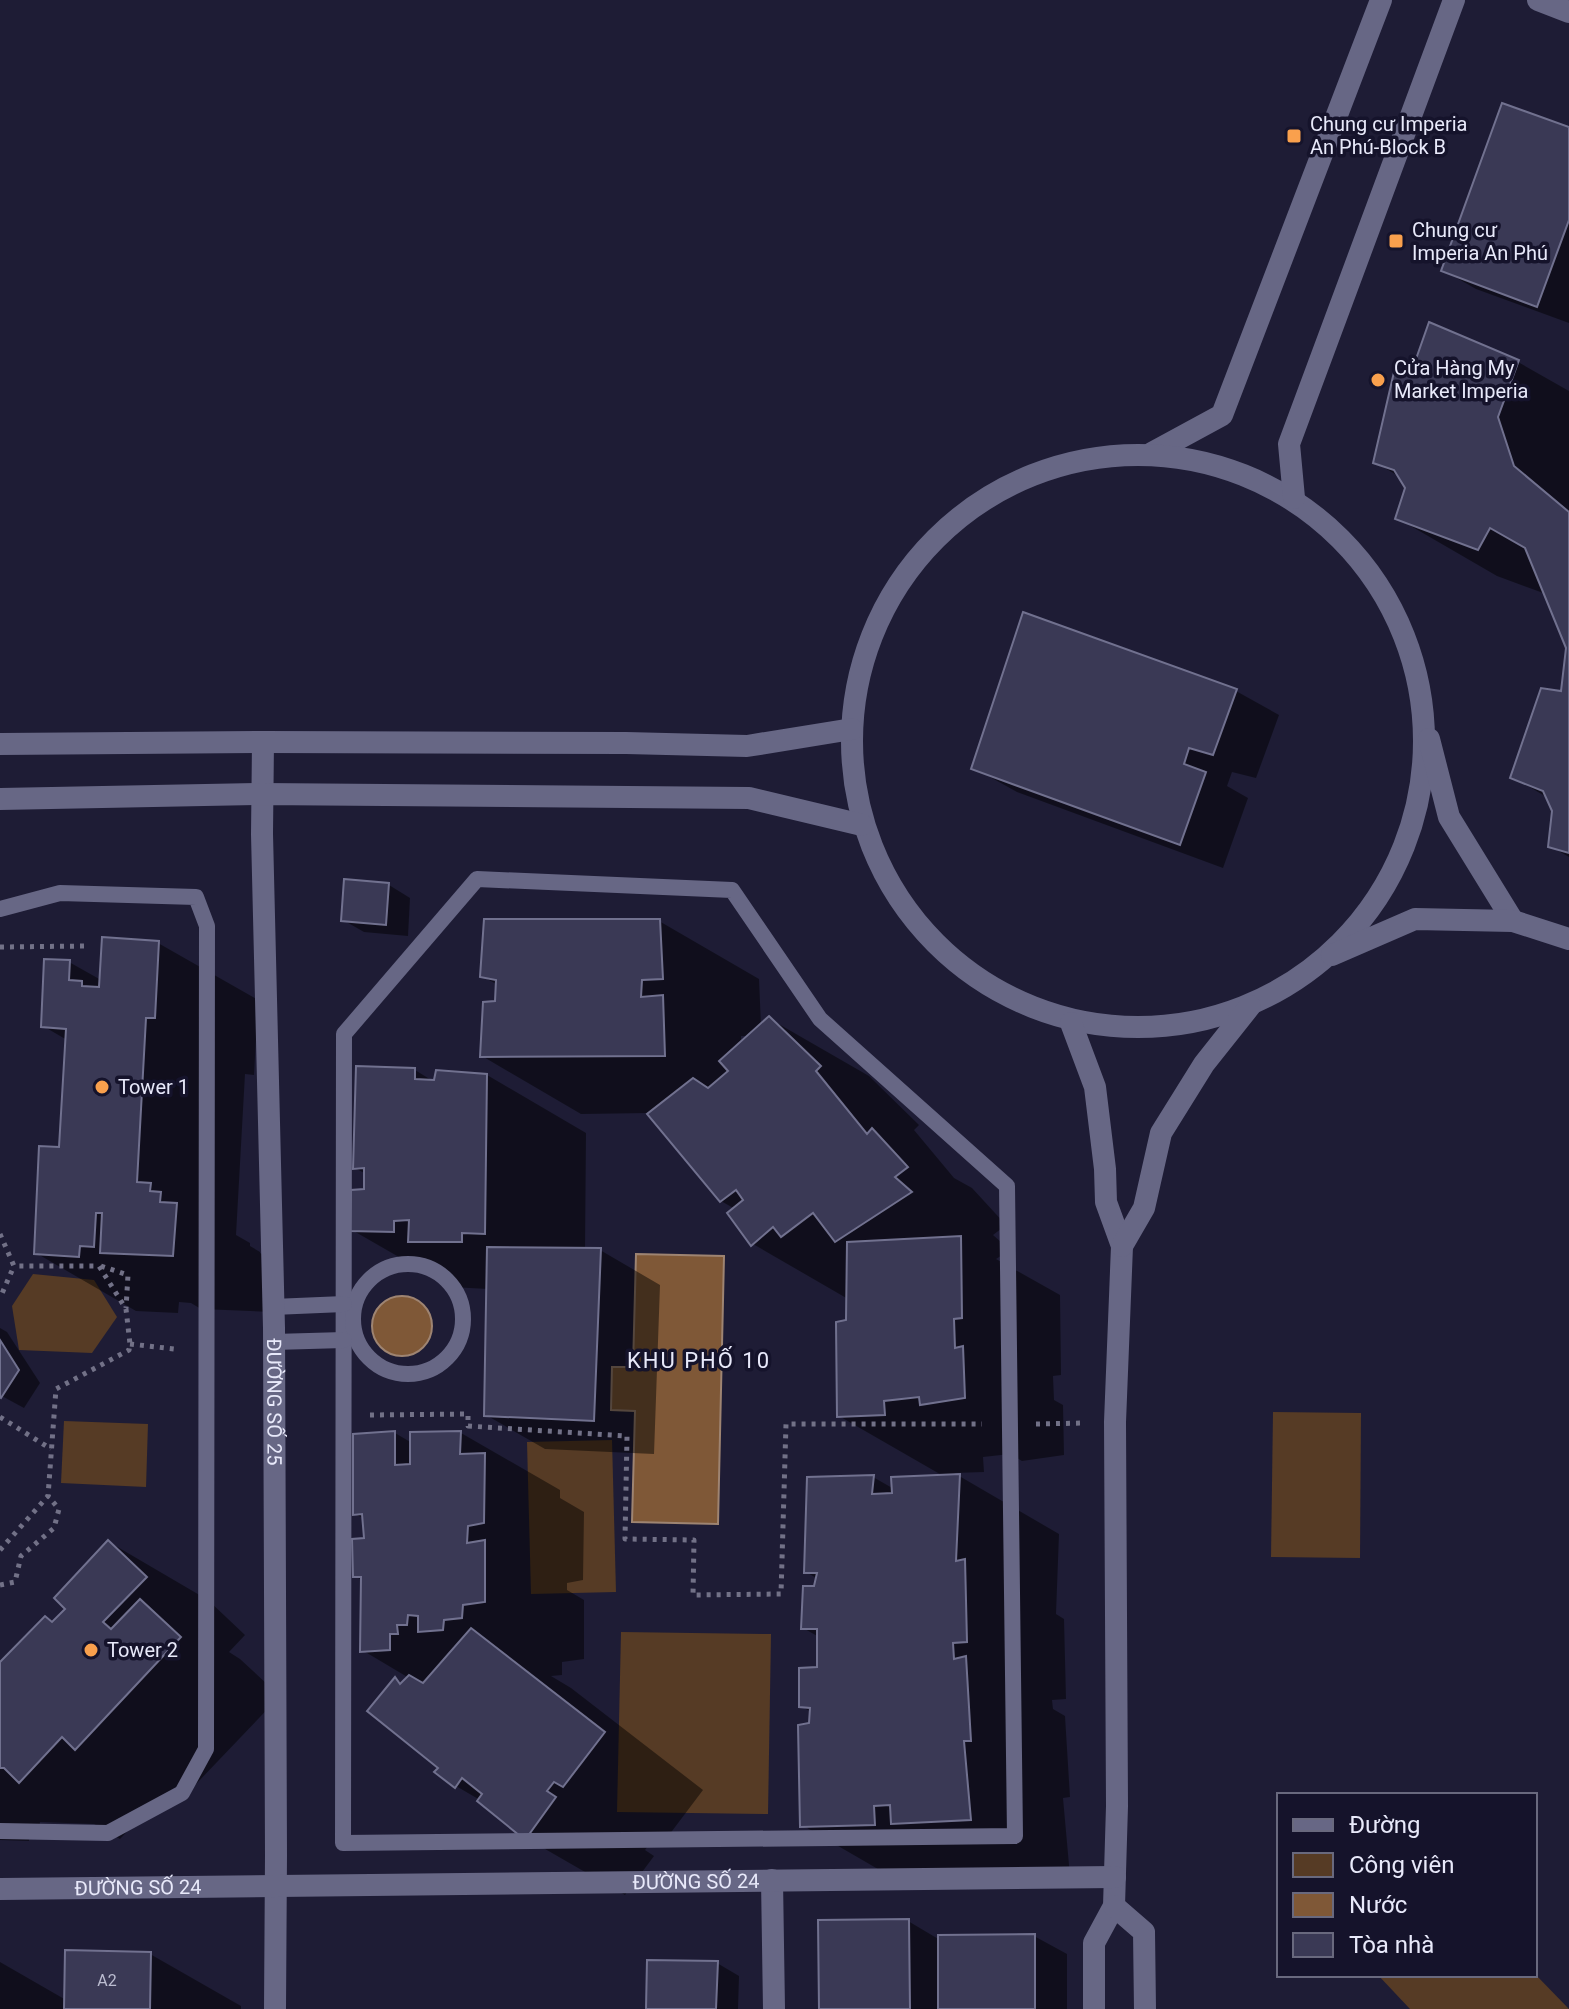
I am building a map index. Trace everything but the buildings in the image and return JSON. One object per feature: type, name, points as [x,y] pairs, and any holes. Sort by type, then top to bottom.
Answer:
[{"type":"street","points":[[1152,453],[1222,415],[1381,0]]},
{"type":"street","points":[[1294,498],[1289,444],[1454,0]]},
{"type":"street","points":[[1538,0],[1569,12]]},
{"type":"street","points":[[1513,921],[1449,817],[1404,633],[1359,557],[1294,498],[1226,466],[1152,453],[1060,463],[976,503],[909,567],[865,650],[850,737],[862,825],[900,905],[947,958],[1005,998],[1071,1023],[1163,1029],[1250,1006],[1328,957],[1415,919],[1513,921],[1569,939]]},
{"type":"street","points":[[1328,957],[1384,889],[1417,807],[1424,719]]},
{"type":"street","points":[[0,744],[263,742],[747,746],[852,729]]},
{"type":"street","name":"ĐƯỜNG SỐ 25","points":[[263,742],[261,794],[274,1342],[275,2009]]},
{"type":"street","points":[[0,799],[261,794],[749,798],[862,825]]},
{"type":"street","points":[[1122,1246],[1144,1208],[1161,1133],[1204,1064],[1250,1006]]},
{"type":"street","points":[[1071,1023],[1095,1087],[1106,1202],[1122,1246],[1115,1422],[1117,1806],[1114,1906],[1094,1943],[1094,2009]]},
{"type":"street","name":"ĐƯỜNG SỐ 24","points":[[0,1889],[1115,1877]]},
{"type":"street","points":[[772,1880],[774,2009]]},
{"type":"street","points":[[1114,1906],[1144,1932],[1145,2009]]},
{"type":"lane","points":[[477,879],[732,890],[820,1019],[1007,1186],[1015,1836],[343,1843],[343,1416],[347,1316],[344,1034],[477,879]]},
{"type":"lane","points":[[0,909],[60,893],[196,897],[207,926],[206,1749],[182,1793],[108,1833],[0,1831]]},
{"type":"lane","points":[[273,1307],[347,1316],[353,1311],[359,1293],[370,1278],[386,1268],[404,1263],[422,1265],[440,1273],[453,1286],[461,1303],[463,1322],[459,1340],[449,1356],[434,1368],[416,1374],[397,1374],[380,1367],[366,1355],[347,1316]]},
{"type":"lane","points":[[274,1342],[344,1340]]},
{"type":"path","points":[[0,947],[85,946]]},
{"type":"path","points":[[0,1234],[14,1266],[0,1298]]},
{"type":"path","points":[[0,1550],[48,1496],[56,1389],[129,1350],[130,1344],[126,1309],[128,1275],[99,1266],[14,1266]]},
{"type":"path","points":[[99,1266],[126,1309]]},
{"type":"path","points":[[130,1344],[174,1349]]},
{"type":"path","points":[[343,1416],[468,1414],[468,1426],[627,1436],[625,1539],[694,1540],[693,1595],[781,1594],[786,1424],[1115,1422]]},
{"type":"path","points":[[0,1417],[51,1449]]},
{"type":"path","points":[[0,1585],[15,1582],[21,1556],[54,1528],[59,1509],[48,1496]]},
{"type":"green space","points":[[33,1274],[94,1280],[117,1317],[92,1353],[19,1350],[12,1306]]},
{"type":"green space","points":[[1273,1412],[1361,1413],[1360,1558],[1271,1557]]},
{"type":"green space","points":[[64,1421],[148,1424],[146,1487],[61,1483]]},
{"type":"green space","points":[[612,1440],[616,1592],[531,1594],[527,1442]]},
{"type":"green space","points":[[621,1632],[771,1634],[768,1814],[617,1812]]},
{"type":"green space","points":[[1537,1976],[1569,2009],[1410,2009],[1380,1977]]},
{"type":"water","points":[[636,1254],[724,1256],[718,1524],[632,1522],[635,1411],[611,1410],[612,1367],[633,1367]]},
{"type":"water","points":[[402,1296],[414,1298],[423,1305],[430,1314],[430,1338],[423,1347],[414,1354],[402,1356],[390,1354],[381,1347],[374,1338],[372,1326],[374,1314],[381,1305],[390,1298]]},
{"type":"place","name":"Chung cư Imperia An Phú-Block B","points":[[1294,136]]},
{"type":"place","name":"Chung cư Imperia An Phú","points":[[1396,241]]},
{"type":"place","name":"Cửa Hàng My Market Imperia","points":[[1378,380]]},
{"type":"place","name":"Tower 1","points":[[102,1087]]},
{"type":"place","name":"Tower 2","points":[[91,1650]]},
{"type":"district","name":"KHU PHỐ 10","points":[[699,1360]]}]
